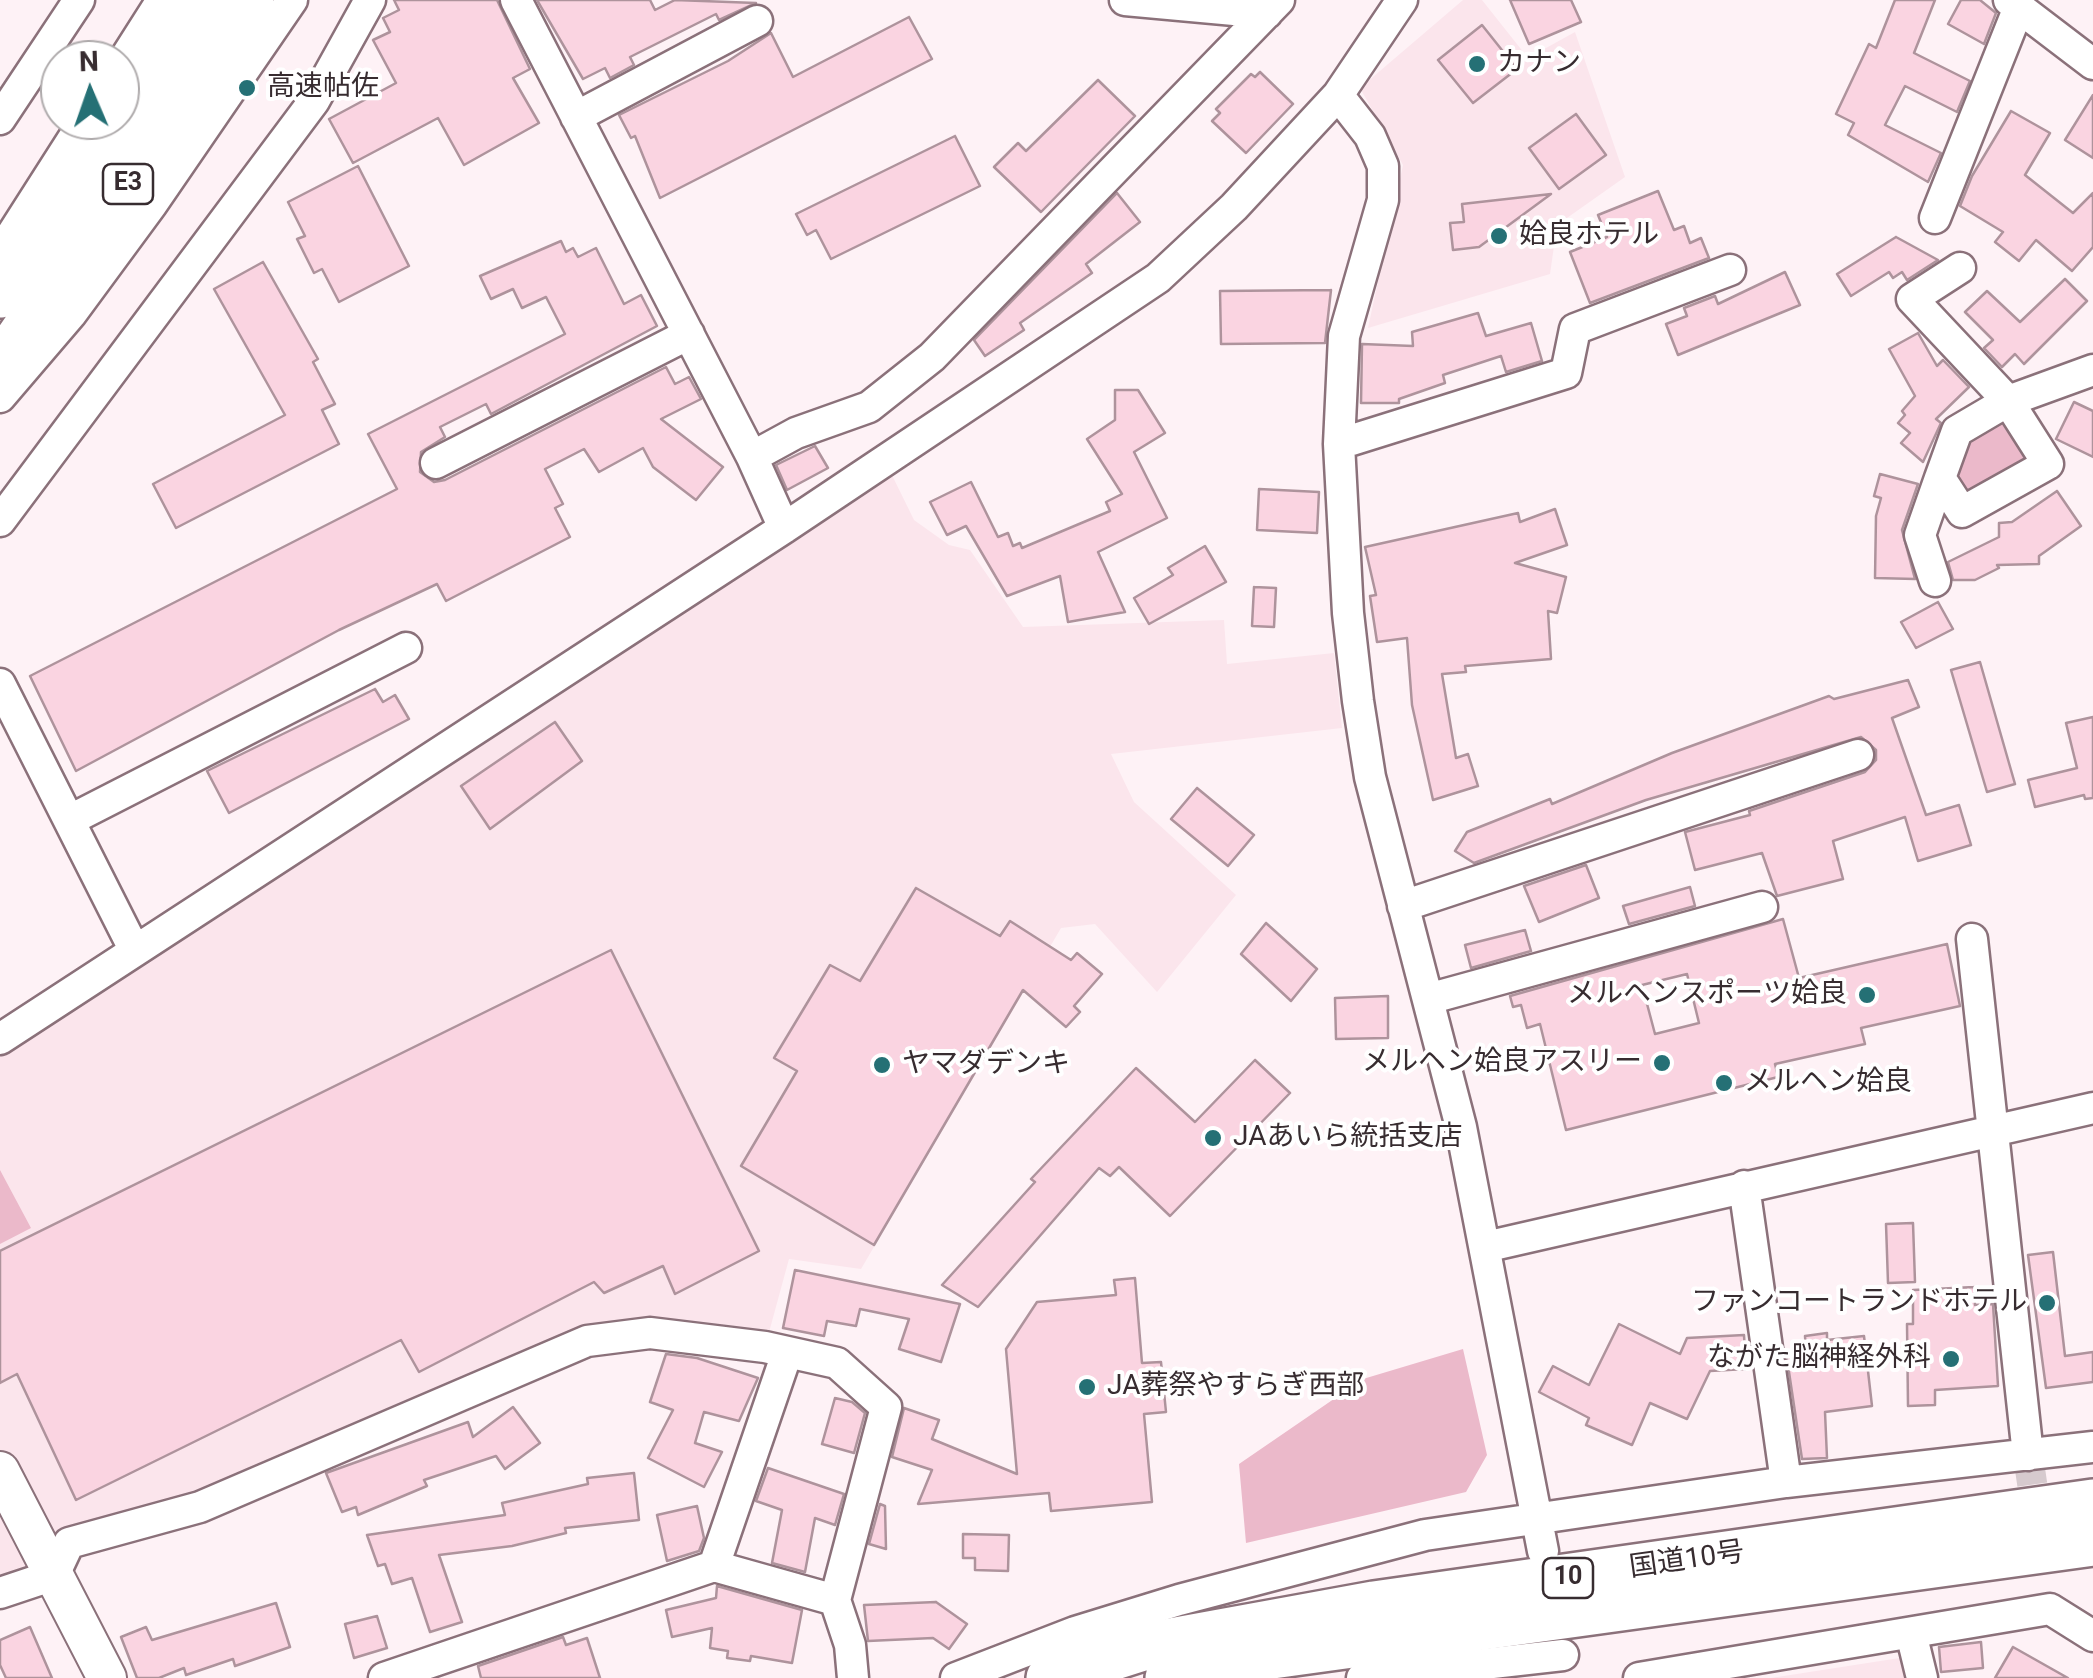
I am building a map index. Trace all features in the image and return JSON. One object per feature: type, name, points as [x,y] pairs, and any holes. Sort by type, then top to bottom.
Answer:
[{"type":"highway","name":"E3","points":[[0,294],[204,0]]},
{"type":"highway","name":"E3","points":[[0,364],[251,0]]},
{"type":"highway","name":"国道10号","points":[[1049,1678],[1155,1644],[1374,1604],[2093,1502]]},
{"type":"highway","name":"国道10号","points":[[1168,1678],[1290,1653],[2093,1543]]},
{"type":"main road","points":[[0,1471],[106,1678]]},
{"type":"street","points":[[0,120],[79,0]]},
{"type":"street","points":[[137,40],[162,0]]},
{"type":"street","points":[[0,396],[71,314],[292,0]]},
{"type":"street","points":[[0,521],[314,101],[370,0]]},
{"type":"street","points":[[516,0],[752,457],[784,528]]},
{"type":"street","points":[[1125,0],[1273,6]]},
{"type":"street","points":[[0,1039],[784,528],[1158,278],[1234,207],[1338,96],[1402,0]]},
{"type":"street","points":[[1935,218],[2014,3],[2093,64]]},
{"type":"street","points":[[752,457],[796,433],[869,406],[932,357],[1273,6]]},
{"type":"street","points":[[576,116],[757,21]]},
{"type":"street","points":[[1338,96],[1370,136],[1383,166],[1383,200],[1344,336],[1339,444],[1346,598],[1358,701],[1370,778],[1428,999],[1486,1247],[1544,1551]]},
{"type":"street","points":[[0,253],[72,140]]},
{"type":"street","points":[[1940,478],[1962,512],[2048,464],[2008,401],[1912,299],[1960,268]]},
{"type":"street","points":[[1339,444],[1566,373],[1575,329],[1730,270]]},
{"type":"street","points":[[436,462],[689,334]]},
{"type":"street","points":[[1935,582],[1920,535],[1956,431],[2008,401],[2093,370]]},
{"type":"street","points":[[70,820],[406,648]]},
{"type":"street","points":[[0,684],[135,951]]},
{"type":"street","points":[[1402,906],[1858,755]]},
{"type":"street","points":[[1428,999],[1762,907]]},
{"type":"street","points":[[1972,939],[2028,1455]]},
{"type":"street","points":[[1486,1247],[1990,1128],[2093,1108]]},
{"type":"street","points":[[1744,1186],[1786,1482]]},
{"type":"street","points":[[0,1593],[54,1575],[69,1543],[200,1507],[588,1341],[650,1333],[765,1347],[786,1356],[837,1363],[886,1406],[835,1600],[850,1645],[853,1678]]},
{"type":"street","points":[[714,1566],[786,1356]]},
{"type":"street","points":[[956,1678],[1076,1632],[1374,1546],[1537,1515],[2093,1447]]},
{"type":"street","points":[[384,1678],[714,1566],[835,1600]]},
{"type":"street","points":[[1639,1678],[1911,1633],[2049,1598],[2093,1636]]},
{"type":"street","points":[[1911,1633],[1922,1678]]},
{"type":"street","points":[[1362,1678],[1564,1656]]},
{"type":"shaded area","points":[[1463,0],[1482,0],[1528,58],[1575,32],[1625,177],[1557,225],[1550,274],[1368,328],[1403,165],[1360,88]]},
{"type":"shaded area","points":[[2007,405],[2041,462],[1966,505],[1949,478],[1962,432]]},
{"type":"shaded area","points":[[887,465],[914,520],[949,545],[970,550],[1023,627],[1224,620],[1227,664],[1334,653],[1342,728],[1111,754],[1134,802],[1236,895],[1157,992],[1095,924],[1061,928],[861,1269],[789,1259],[765,1347],[650,1333],[69,1543],[0,1593],[0,1039]]},
{"type":"shaded area","points":[[0,1170],[31,1228],[0,1244]]},
{"type":"shaded area","points":[[1463,1349],[1487,1455],[1466,1492],[1246,1543],[1239,1464],[1363,1379]]},
{"type":"shaded area","points":[[1906,1657],[1910,1678],[1771,1678]]},
{"type":"building","points":[[394,0],[497,0],[530,69],[513,78],[539,123],[464,165],[438,118],[353,163],[329,119],[396,83],[373,40],[390,32],[383,18],[399,10]]},
{"type":"building","points":[[537,0],[650,0],[655,10],[675,0],[756,3],[719,20],[716,14],[630,57],[634,65],[610,78],[605,68],[583,79]]},
{"type":"building","points":[[1510,0],[1571,0],[1581,22],[1529,44]]},
{"type":"building","points":[[1895,0],[1935,0],[1914,53],[1970,81],[1957,112],[1905,86],[1885,125],[1941,153],[1928,182],[1848,135],[1854,123],[1836,114],[1869,44],[1876,48]]},
{"type":"building","points":[[1961,0],[1980,0],[1996,13],[1984,44],[1948,24]]},
{"type":"building","points":[[909,17],[932,59],[660,198],[635,136],[631,138],[619,115],[728,61],[771,33],[793,77]]},
{"type":"building","name":"カナン","points":[[1482,25],[1517,69],[1473,103],[1438,60]]},
{"type":"building","points":[[1260,72],[1293,104],[1246,153],[1212,121],[1220,113],[1216,109],[1251,74],[1255,77]]},
{"type":"building","points":[[1098,80],[1135,116],[1041,212],[994,167],[1018,143],[1026,151]]},
{"type":"building","points":[[2093,95],[2093,158],[2065,140]]},
{"type":"building","points":[[2011,111],[2050,133],[2025,175],[2073,213],[2093,193],[2093,247],[2072,271],[2036,240],[2019,261],[1995,242],[2003,232],[1960,206],[1972,176]]},
{"type":"building","points":[[1576,114],[1606,155],[1559,189],[1529,148]]},
{"type":"building","points":[[955,136],[980,186],[831,259],[816,230],[807,235],[796,214]]},
{"type":"building","points":[[358,166],[409,266],[339,302],[322,269],[314,273],[297,239],[305,236],[288,202]]},
{"type":"building","points":[[1658,191],[1674,230],[1684,226],[1690,243],[1701,238],[1709,258],[1590,303],[1570,252],[1607,237],[1598,215]]},
{"type":"building","points":[[1117,193],[1140,222],[1086,264],[1092,273],[1020,323],[1024,330],[985,356],[974,340]]},
{"type":"building","points":[[1551,194],[1479,247],[1453,250],[1450,223],[1464,222],[1462,204]]},
{"type":"building","points":[[1896,237],[1938,260],[1907,280],[1902,272],[1893,278],[1889,272],[1851,296],[1837,274]]},
{"type":"building","points":[[561,241],[566,252],[573,248],[578,257],[596,248],[624,304],[641,295],[657,326],[491,414],[486,404],[440,427],[445,437],[421,452],[420,472],[434,482],[445,480],[666,367],[675,384],[689,377],[701,399],[661,419],[723,467],[696,500],[653,467],[643,448],[599,472],[584,449],[545,469],[563,504],[555,508],[570,537],[446,601],[437,584],[339,630],[76,771],[30,676],[397,489],[368,434],[565,334],[546,297],[522,308],[513,289],[491,299],[480,276]]},
{"type":"building","points":[[263,262],[318,359],[313,362],[335,404],[322,410],[339,444],[176,528],[153,484],[285,415],[214,289]]},
{"type":"building","points":[[1785,272],[1800,305],[1678,355],[1666,324],[1687,316],[1684,308],[1715,296],[1718,304]]},
{"type":"building","points":[[2065,279],[2087,301],[2024,364],[2015,354],[2002,367],[1984,348],[1993,340],[1965,312],[1987,291],[2020,322]]},
{"type":"building","points":[[1331,290],[1325,343],[1221,344],[1220,291]]},
{"type":"building","points":[[1478,313],[1486,336],[1531,323],[1542,361],[1506,372],[1501,356],[1443,375],[1445,383],[1399,399],[1399,403],[1361,403],[1362,344],[1413,346],[1412,332]]},
{"type":"building","points":[[1918,333],[1937,366],[1943,360],[1969,387],[1936,419],[1941,423],[1923,462],[1901,443],[1910,433],[1898,423],[1905,415],[1902,411],[1915,396],[1889,349]]},
{"type":"building","points":[[1115,390],[1138,390],[1165,433],[1134,452],[1167,518],[1098,552],[1125,612],[1068,622],[1060,576],[1007,596],[966,526],[947,535],[930,502],[971,482],[998,537],[1008,533],[1013,546],[1020,543],[1022,548],[1110,511],[1106,502],[1122,494],[1087,439],[1115,420]]},
{"type":"building","points":[[2074,402],[2093,411],[2093,457],[2056,439]]},
{"type":"building","points":[[815,446],[828,468],[787,490],[776,465]]},
{"type":"building","points":[[1880,474],[1918,484],[1902,530],[1915,579],[1875,578],[1876,516],[1881,498],[1874,496]]},
{"type":"building","points":[[1259,489],[1319,492],[1317,533],[1257,530]]},
{"type":"building","points":[[2057,491],[2081,526],[2039,556],[2039,564],[1997,565],[1999,568],[1975,580],[1953,580],[1948,562],[1999,537],[1999,523],[2012,522]]},
{"type":"building","points":[[1555,509],[1567,545],[1515,563],[1566,577],[1557,613],[1548,611],[1551,659],[1465,666],[1466,672],[1442,674],[1456,758],[1468,754],[1478,786],[1433,800],[1412,705],[1407,638],[1377,642],[1370,596],[1376,595],[1365,547],[1518,513],[1520,522]]},
{"type":"building","points":[[1205,546],[1226,582],[1149,624],[1134,598],[1173,575],[1168,568]]},
{"type":"building","points":[[1254,587],[1276,588],[1274,627],[1252,626]]},
{"type":"building","points":[[1938,602],[1953,629],[1916,648],[1901,622]]},
{"type":"building","points":[[1980,662],[2015,784],[1987,792],[1951,670]]},
{"type":"building","points":[[1908,680],[1919,707],[1892,718],[1926,815],[1959,805],[1971,845],[1918,861],[1905,817],[1833,841],[1843,879],[1777,896],[1762,853],[1695,870],[1685,832],[1750,815],[1749,811],[1865,772],[1876,760],[1876,750],[1861,737],[1646,800],[1474,863],[1455,851],[1467,832],[1550,799],[1552,804],[1672,753],[1829,696],[1834,699]]},
{"type":"building","points":[[375,689],[383,702],[395,695],[409,719],[229,813],[207,771]]},
{"type":"building","points":[[2093,717],[2093,798],[2085,799],[2084,795],[2035,807],[2028,780],[2077,768],[2066,723]]},
{"type":"building","points":[[555,722],[582,761],[490,829],[461,786]]},
{"type":"building","points":[[1197,788],[1254,835],[1228,866],[1171,819]]},
{"type":"building","points":[[1586,865],[1599,898],[1539,922],[1524,886]]},
{"type":"building","points":[[1690,887],[1695,906],[1629,924],[1623,906]]},
{"type":"building","name":"ヤマダデンキ","points":[[916,888],[1000,936],[1010,921],[1071,960],[1077,953],[1102,974],[1074,1006],[1080,1012],[1066,1027],[1023,990],[874,1245],[741,1166],[797,1071],[774,1058],[830,965],[860,981]]},
{"type":"building","points":[[1783,919],[1799,978],[1947,944],[1960,1006],[1861,1028],[1865,1044],[1775,1064],[1778,1077],[1566,1130],[1540,1024],[1527,1028],[1521,1005],[1513,1007],[1510,996]],"holes":[[[1687,974],[1699,1023],[1655,1034],[1642,985]]]},
{"type":"building","points":[[1266,923],[1317,969],[1291,1001],[1241,954]]},
{"type":"building","points":[[1525,930],[1531,951],[1471,968],[1465,945]]},
{"type":"building","points":[[611,950],[759,1251],[675,1294],[663,1266],[604,1293],[594,1282],[419,1372],[401,1340],[76,1500],[17,1374],[0,1383],[0,1251]]},
{"type":"building","points":[[1388,996],[1388,1038],[1336,1039],[1335,998]]},
{"type":"building","points":[[1255,1060],[1290,1093],[1170,1216],[1119,1167],[1110,1176],[1099,1168],[978,1307],[942,1285],[1035,1182],[1031,1179],[1136,1068],[1195,1122]]},
{"type":"building","points":[[1913,1223],[1915,1282],[1888,1283],[1886,1224]]},
{"type":"building","name":"ファンコートランドホテル","points":[[2053,1252],[2065,1356],[2093,1352],[2093,1382],[2046,1388],[2028,1255]]},
{"type":"building","points":[[795,1270],[960,1304],[941,1362],[899,1349],[909,1319],[860,1309],[856,1326],[827,1321],[824,1336],[783,1328]]},
{"type":"building","name":"JA葬祭やすらぎ西部","points":[[1135,1278],[1142,1363],[1161,1362],[1166,1412],[1144,1414],[1152,1502],[1051,1511],[1049,1493],[918,1504],[932,1470],[892,1457],[904,1408],[939,1420],[932,1439],[1017,1474],[1006,1349],[1037,1302],[1116,1295],[1114,1280]]},
{"type":"building","name":"ながた脳神経外科","points":[[1974,1287],[1975,1305],[1993,1304],[1998,1386],[1935,1390],[1935,1405],[1908,1406],[1907,1324],[1913,1324],[1913,1290]]},
{"type":"building","points":[[1619,1324],[1680,1354],[1687,1338],[1744,1335],[1746,1369],[1710,1371],[1687,1419],[1650,1403],[1632,1445],[1586,1425],[1589,1418],[1539,1392],[1553,1366],[1589,1385]]},
{"type":"building","points":[[1827,1333],[1827,1340],[1864,1336],[1872,1406],[1825,1412],[1827,1458],[1802,1459],[1786,1352],[1806,1350],[1805,1336]]},
{"type":"building","points":[[666,1354],[697,1358],[758,1378],[739,1421],[704,1412],[695,1443],[722,1452],[704,1487],[648,1458],[673,1410],[650,1402]]},
{"type":"building","points":[[835,1398],[852,1402],[865,1413],[854,1453],[822,1444]]},
{"type":"building","points":[[513,1407],[540,1443],[505,1469],[496,1456],[424,1480],[427,1486],[358,1515],[356,1507],[342,1512],[326,1473],[468,1422],[473,1437]]},
{"type":"building","points":[[768,1468],[844,1494],[835,1525],[815,1518],[805,1572],[772,1563],[782,1510],[756,1501]]},
{"type":"building","points":[[634,1473],[639,1520],[565,1528],[566,1533],[512,1546],[439,1555],[462,1622],[430,1632],[412,1578],[392,1584],[385,1564],[378,1566],[367,1535],[505,1515],[502,1503],[588,1484],[587,1478]]},
{"type":"building","points":[[880,1504],[885,1506],[886,1549],[869,1544]]},
{"type":"building","points":[[697,1506],[704,1538],[699,1551],[667,1561],[657,1515]]},
{"type":"building","points":[[963,1534],[1009,1535],[1008,1571],[975,1570],[975,1558],[963,1558]]},
{"type":"building","points":[[717,1586],[802,1610],[792,1663],[751,1656],[750,1661],[727,1658],[728,1651],[710,1648],[712,1628],[672,1637],[666,1610],[716,1598]]},
{"type":"building","points":[[936,1602],[967,1624],[949,1649],[933,1638],[868,1641],[864,1605]]},
{"type":"building","points":[[276,1603],[290,1647],[235,1666],[233,1659],[186,1675],[184,1668],[159,1678],[137,1678],[121,1637],[146,1627],[152,1640]]},
{"type":"building","points":[[377,1616],[387,1648],[354,1658],[345,1624]]},
{"type":"building","points":[[30,1627],[52,1678],[6,1678],[0,1665],[0,1640]]},
{"type":"building","points":[[563,1637],[566,1645],[587,1638],[600,1678],[481,1678],[478,1666]]},
{"type":"building","points":[[1981,1642],[1983,1668],[1941,1672],[1939,1647]]},
{"type":"building","points":[[2013,1647],[2068,1678],[1995,1678]]},
{"type":"tunnel","points":[[2028,1455],[2047,1587]]},
{"type":"place","name":"カナン","points":[[1477,64]]},
{"type":"place","name":"高速帖佐","points":[[247,88]]},
{"type":"place","name":"姶良ホテル","points":[[1499,236]]},
{"type":"place","name":"メルヘンスポーツ姶良","points":[[1867,995]]},
{"type":"place","name":"メルヘン姶良アスリー","points":[[1662,1063]]},
{"type":"place","name":"ヤマダデンキ","points":[[882,1065]]},
{"type":"place","name":"メルヘン姶良","points":[[1724,1083]]},
{"type":"place","name":"JAあいら統括支店","points":[[1213,1138]]},
{"type":"place","name":"ファンコートランドホテル","points":[[2047,1303]]},
{"type":"place","name":"ながた脳神経外科","points":[[1951,1359]]},
{"type":"place","name":"JA葬祭やすらぎ西部","points":[[1087,1387]]}]
